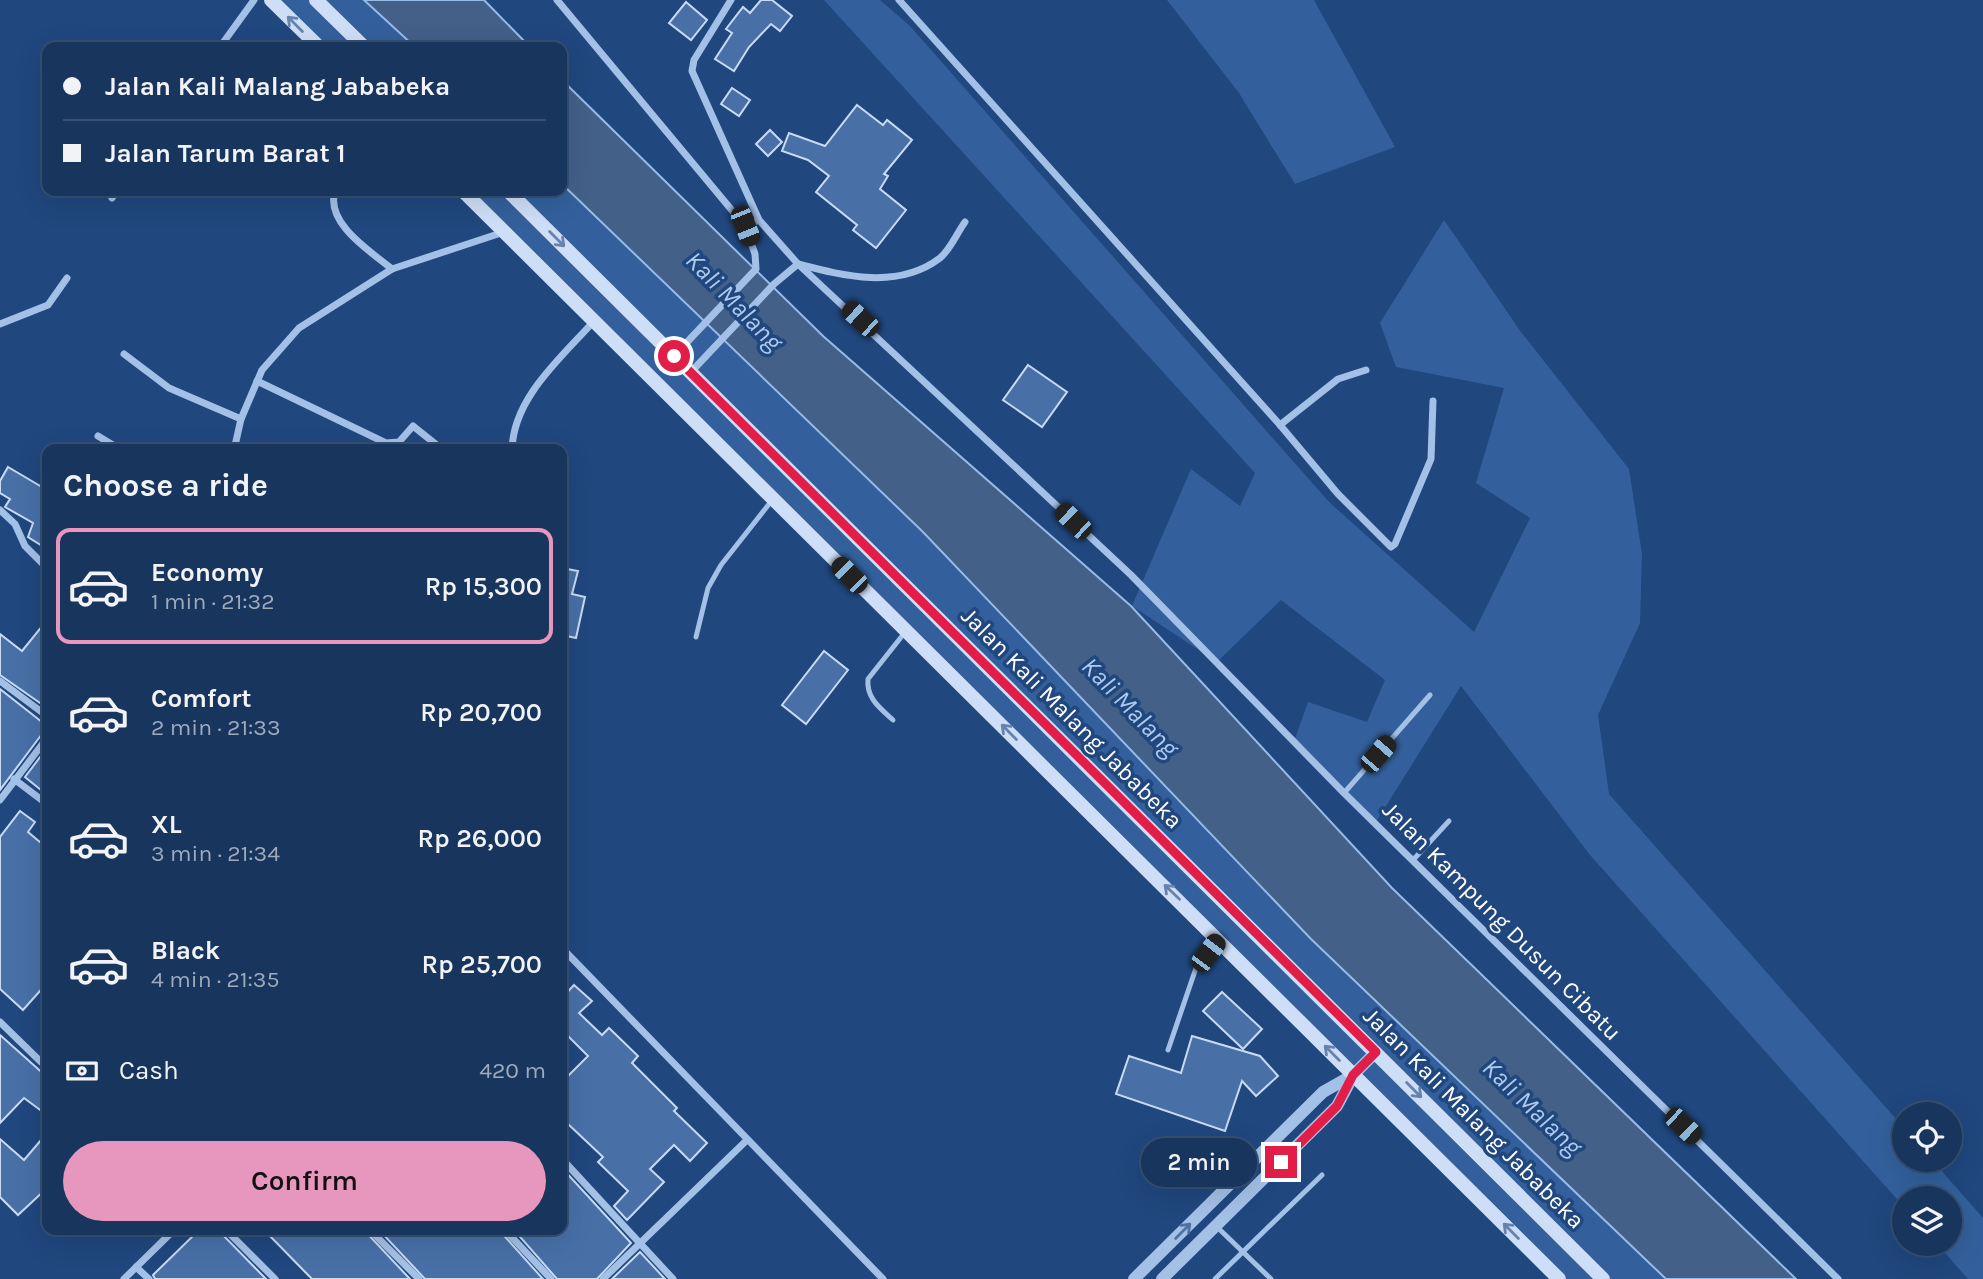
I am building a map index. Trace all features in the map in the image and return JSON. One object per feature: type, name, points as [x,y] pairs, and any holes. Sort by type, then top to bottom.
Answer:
[{"type":"main road","points":[[271,0],[314,42]]},
{"type":"main road","points":[[316,0],[359,42]]},
{"type":"main road","points":[[468,196],[1219,938],[1559,1279]]},
{"type":"main road","name":"Jalan Kali Malang Jababeka","points":[[513,196],[1604,1279]]},
{"type":"street","points":[[224,42],[254,0]]},
{"type":"street","points":[[557,0],[745,226],[755,254],[756,269],[674,356]]},
{"type":"street","name":"Jalan Kampung Dusun Cibatu","points":[[731,0],[694,60],[692,71],[759,220],[798,264],[1130,575],[1344,793],[1838,1279]]},
{"type":"street","points":[[899,0],[1280,425],[1338,494],[1391,547],[1395,544],[1431,459],[1433,401]]},
{"type":"street","points":[[333,196],[331,203],[337,218],[392,269]]},
{"type":"street","points":[[745,226],[759,220]]},
{"type":"street","points":[[691,372],[774,284],[798,264],[866,279],[919,271],[942,257],[965,222]]},
{"type":"street","points":[[235,444],[241,419],[262,370],[299,328],[392,269],[505,232]]},
{"type":"street","points":[[0,324],[48,305],[67,278]]},
{"type":"street","points":[[513,444],[519,414],[531,394],[594,321]]},
{"type":"street","points":[[124,354],[169,388],[241,419]]},
{"type":"street","points":[[1280,425],[1338,379],[1366,370]]},
{"type":"street","points":[[257,381],[386,443],[399,442],[413,426],[436,444]]},
{"type":"street","points":[[98,436],[111,444]]},
{"type":"street","points":[[0,510],[15,524],[25,545],[42,563]]},
{"type":"street","points":[[0,681],[42,712]]},
{"type":"street","points":[[0,800],[42,743]]},
{"type":"street","points":[[14,779],[42,800]]},
{"type":"street","points":[[567,953],[883,1279]]},
{"type":"street","points":[[0,1022],[41,1062]]},
{"type":"street","points":[[1135,1279],[1323,1093],[1353,1075],[1376,1052]]},
{"type":"street","points":[[1163,1279],[1337,1106],[1353,1075]]},
{"type":"street","points":[[603,1279],[637,1243],[682,1205],[747,1140]]},
{"type":"street","points":[[567,1165],[673,1279]]},
{"type":"street","points":[[124,1279],[169,1235]]},
{"type":"street","points":[[231,1235],[275,1279]]},
{"type":"street","points":[[375,1235],[419,1279]]},
{"type":"street","points":[[510,1235],[551,1279]]},
{"type":"street","points":[[136,1267],[149,1279]]},
{"type":"lane","points":[[696,638],[708,588],[722,565],[773,499]]},
{"type":"lane","points":[[893,720],[874,702],[867,689],[868,679],[906,631]]},
{"type":"lane","points":[[1344,793],[1430,695]]},
{"type":"lane","points":[[1412,860],[1449,821]]},
{"type":"lane","points":[[1168,1050],[1196,968],[1219,938]]},
{"type":"lane","points":[[1215,1279],[1322,1175]]},
{"type":"lane","points":[[1216,1226],[1271,1279]]},
{"type":"shaded area","points":[[272,0],[364,0],[410,42],[314,42]]},
{"type":"shaded area","points":[[824,0],[880,0],[910,26],[1329,502],[1474,632],[1530,518],[1476,483],[1504,388],[1396,367],[1380,323],[1444,220],[1521,332],[1629,469],[1642,554],[1640,623],[1598,715],[1609,794],[1892,1114],[1892,1172],[1943,1172],[1955,1186],[1892,1186],[1892,1194],[1590,855],[1461,686],[1376,822],[1293,744],[1308,702],[1367,722],[1385,680],[1281,600],[1217,662],[1132,606],[1191,469],[1240,506],[1255,473]]},
{"type":"shaded area","points":[[1167,0],[1314,0],[1395,147],[1295,184],[1239,93]]},
{"type":"shaded area","points":[[567,189],[923,532],[1278,904],[1666,1279],[1559,1279],[469,196],[567,196]]},
{"type":"shaded area","points":[[1962,1194],[1983,1218],[1983,1279],[1968,1279],[1948,1256],[1962,1256]]},
{"type":"water","points":[[364,0],[484,0],[525,42],[410,42]]},
{"type":"water","name":"Kali Malang","points":[[567,85],[823,336],[1131,606],[1392,888],[1796,1279],[1666,1279],[1311,939],[923,532],[567,189]]},
{"type":"building","points":[[761,0],[772,0],[792,16],[780,31],[771,24],[749,47],[734,71],[715,59],[732,33],[726,29],[743,7],[750,13]]},
{"type":"building","points":[[686,2],[707,20],[691,40],[669,23]]},
{"type":"building","points":[[732,88],[750,100],[739,116],[721,104]]},
{"type":"building","points":[[857,105],[883,125],[887,120],[912,140],[884,174],[888,176],[880,189],[906,210],[876,248],[853,230],[857,225],[816,192],[829,176],[808,160],[782,151],[789,133],[825,146]]},
{"type":"building","points":[[770,130],[782,142],[768,156],[756,144]]},
{"type":"building","points":[[1028,365],[1067,392],[1042,427],[1003,400]]},
{"type":"building","points":[[8,467],[42,487],[42,546],[28,537],[33,523],[5,507],[10,499],[0,493],[0,481]]},
{"type":"building","points":[[567,569],[578,571],[572,594],[585,597],[576,638],[567,636]]},
{"type":"building","points":[[42,626],[42,704],[0,675],[0,634],[22,651]]},
{"type":"building","points":[[824,651],[848,670],[806,724],[782,705]]},
{"type":"building","points":[[0,689],[42,722],[42,734],[0,790]]},
{"type":"building","points":[[42,755],[42,791],[25,777]]},
{"type":"building","points":[[20,811],[35,822],[28,832],[42,844],[42,989],[23,1010],[0,989],[0,837]]},
{"type":"building","points":[[574,985],[592,1001],[579,1013],[602,1035],[609,1028],[638,1056],[632,1063],[677,1108],[674,1111],[707,1143],[690,1161],[674,1145],[650,1169],[664,1182],[627,1220],[614,1206],[628,1191],[598,1162],[603,1157],[569,1125],[567,1127],[567,1077],[588,1056],[567,1035],[567,993]]},
{"type":"building","points":[[1222,992],[1262,1029],[1243,1049],[1203,1011]]},
{"type":"building","points":[[0,1035],[42,1073],[42,1111],[24,1098],[0,1123]]},
{"type":"building","points":[[1192,1036],[1260,1056],[1278,1076],[1256,1096],[1242,1081],[1225,1131],[1116,1094],[1129,1056],[1181,1073]]},
{"type":"building","points":[[0,1139],[24,1160],[42,1139],[42,1193],[18,1215],[0,1197]]},
{"type":"building","points":[[567,1173],[631,1243],[597,1279],[557,1279],[518,1235],[567,1235]]},
{"type":"building","points":[[194,1235],[223,1235],[266,1279],[155,1279],[153,1275]]},
{"type":"building","points":[[269,1235],[369,1235],[410,1279],[312,1279]]},
{"type":"building","points":[[384,1235],[503,1235],[543,1279],[425,1279]]},
{"type":"building","points":[[640,1252],[665,1279],[612,1279]]},
{"type":"route","points":[[674,356],[1376,1052],[1353,1075],[1337,1106],[1281,1162]]}]
